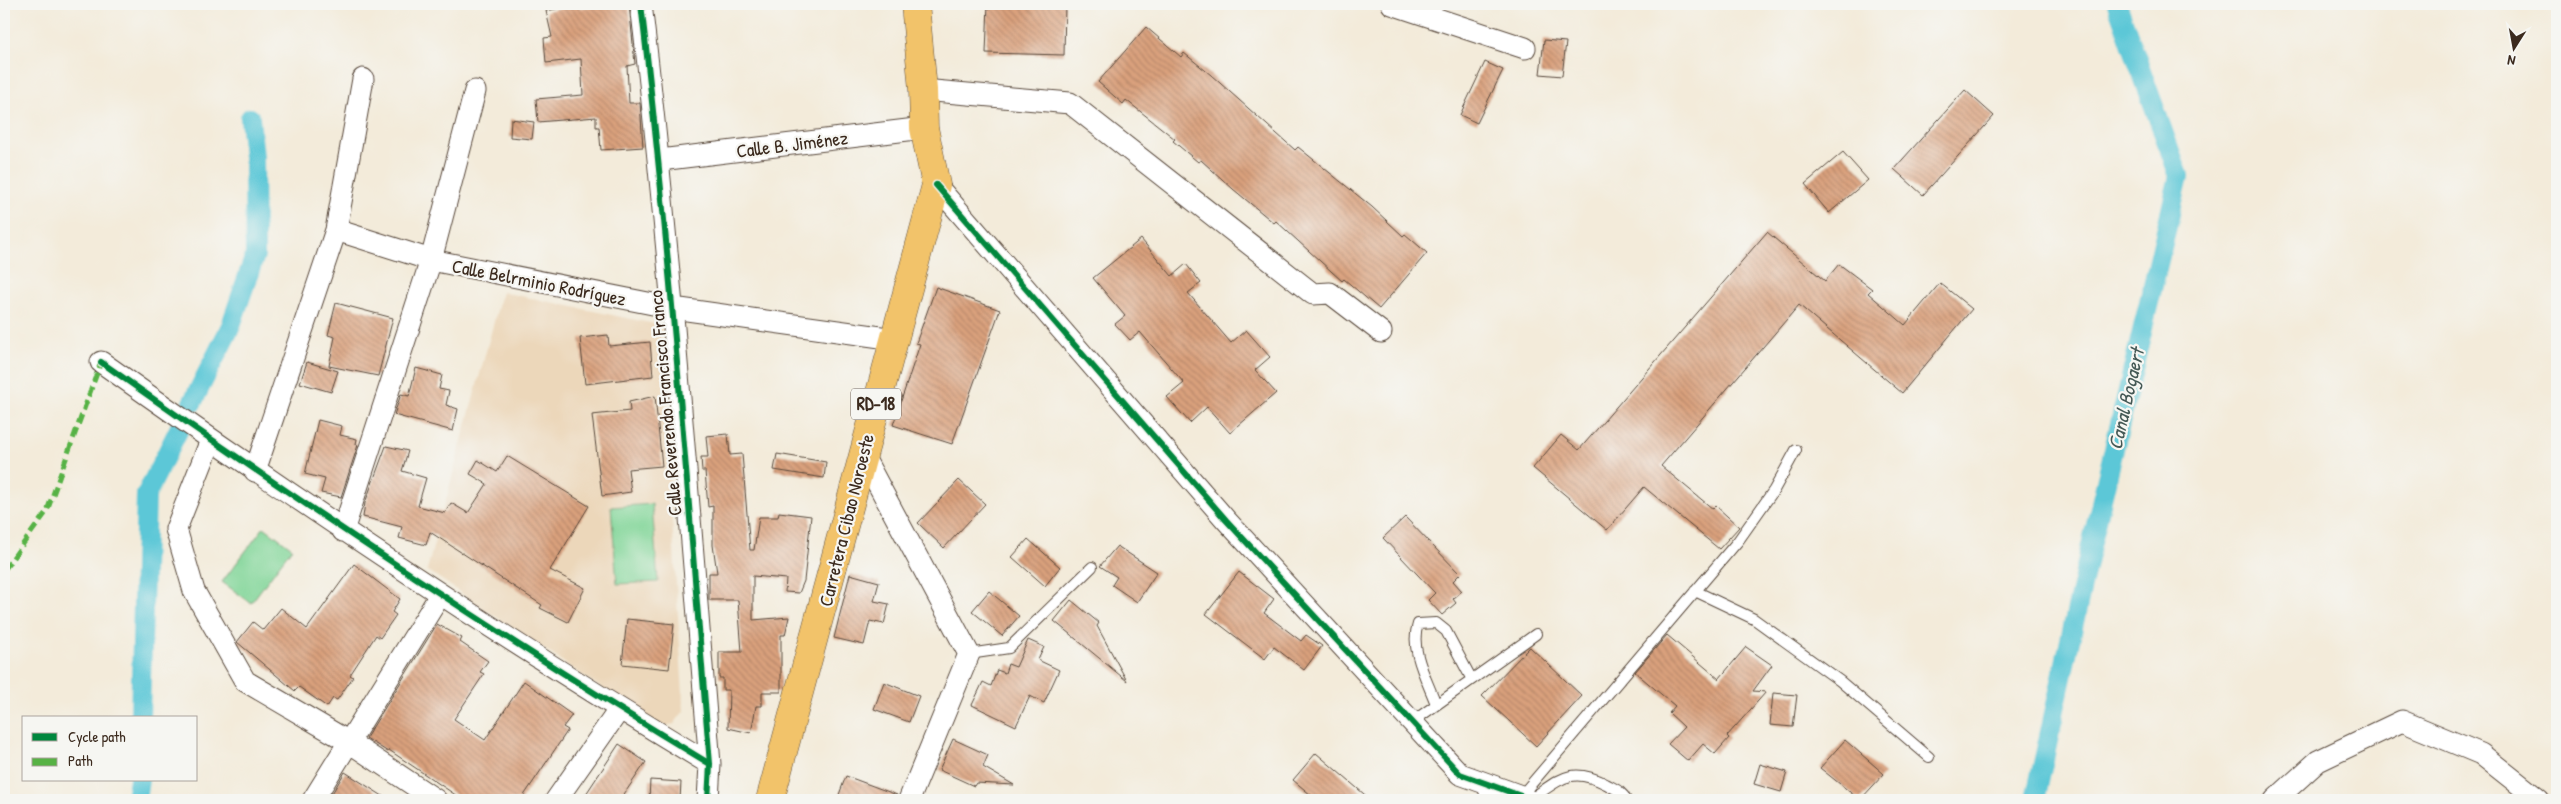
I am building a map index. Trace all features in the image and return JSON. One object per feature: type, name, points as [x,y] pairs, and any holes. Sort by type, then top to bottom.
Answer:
[{"type":"main road","name":"Carretera Cibao Noroeste","points":[[770,800],[815,639],[862,454],[936,184],[924,128],[923,90],[915,4]]},
{"type":"street","name":"Calle Reverendo Francisco Franco","points":[[641,4],[660,160],[673,308],[710,764],[708,800]]},
{"type":"street","points":[[1392,4],[1525,48]]},
{"type":"street","points":[[255,471],[336,230],[363,79]]},
{"type":"street","points":[[923,90],[1070,103],[1313,294],[1330,293],[1381,332]]},
{"type":"street","points":[[343,531],[430,260],[474,91]]},
{"type":"street","name":"Calle B. Jiménez","points":[[660,160],[924,128]]},
{"type":"street","points":[[936,184],[1226,520],[1460,774],[1484,791],[1526,799]]},
{"type":"street","name":"Calle Belrminio Rodríguez","points":[[336,230],[430,260],[673,308],[894,339]]},
{"type":"street","points":[[102,362],[343,531],[619,710],[710,764]]},
{"type":"street","points":[[211,440],[176,529],[194,591],[244,681],[349,742],[436,800]]},
{"type":"street","points":[[862,454],[969,654],[909,800]]},
{"type":"street","points":[[313,800],[440,594]]},
{"type":"street","points":[[556,800],[619,710]]},
{"type":"street","points":[[2275,800],[2318,761],[2402,721],[2481,754],[2539,800]]},
{"type":"lane","points":[[1526,799],[1747,529],[1774,490],[1796,450]]},
{"type":"lane","points":[[969,654],[1010,648],[1092,567]]},
{"type":"lane","points":[[1695,591],[1754,620],[1840,681],[1929,757]]},
{"type":"lane","points":[[1436,704],[1420,664],[1414,636],[1418,624],[1436,623],[1446,632],[1470,678]]},
{"type":"lane","points":[[1412,722],[1470,678],[1536,634]]},
{"type":"lane","points":[[1526,799],[1563,778],[1577,774],[1602,782],[1622,792],[1626,800]]},
{"type":"shaded area","points":[[502,292],[660,325],[684,711],[674,724],[659,727],[427,570]]},
{"type":"green space","points":[[652,504],[658,582],[617,584],[611,507]]},
{"type":"green space","points":[[264,527],[292,548],[251,603],[222,582]]},
{"type":"building","points":[[579,4],[580,8],[602,4],[629,4],[635,64],[627,66],[629,103],[640,103],[643,147],[601,150],[596,117],[538,122],[536,99],[583,95],[581,59],[546,63],[544,38],[552,37],[546,11]]},
{"type":"building","points":[[988,4],[1065,4],[1064,55],[986,53]]},
{"type":"building","points":[[1146,27],[1181,57],[1184,53],[1295,150],[1298,147],[1372,207],[1403,236],[1405,234],[1427,253],[1379,309],[1344,279],[1342,281],[1276,221],[1274,223],[1201,160],[1198,162],[1173,141],[1175,139],[1126,100],[1123,104],[1098,82]]},
{"type":"building","points":[[1544,40],[1566,42],[1562,76],[1540,74]]},
{"type":"building","points":[[1485,62],[1503,70],[1477,123],[1460,115]]},
{"type":"building","points":[[1965,90],[1994,116],[1923,195],[1894,169]]},
{"type":"building","points":[[511,119],[534,122],[532,139],[510,137]]},
{"type":"building","points":[[1843,152],[1868,180],[1829,213],[1805,184]]},
{"type":"building","points":[[1767,232],[1825,281],[1839,264],[1872,289],[1868,293],[1905,325],[1940,283],[1972,309],[1902,393],[1799,305],[1661,466],[1713,509],[1716,506],[1739,527],[1719,549],[1644,487],[1607,530],[1533,468],[1561,435],[1579,450]]},
{"type":"building","points":[[1141,239],[1172,276],[1186,264],[1201,283],[1188,293],[1231,343],[1246,330],[1270,357],[1255,370],[1276,393],[1230,433],[1207,407],[1190,423],[1167,397],[1184,383],[1140,332],[1130,340],[1115,324],[1125,316],[1093,278]]},
{"type":"building","points":[[936,287],[1000,310],[952,444],[893,425],[920,344],[916,343]]},
{"type":"building","points":[[336,303],[393,318],[378,376],[329,366],[335,337],[328,335]]},
{"type":"building","points":[[608,335],[609,346],[650,342],[653,376],[585,384],[580,338]]},
{"type":"building","points":[[307,362],[338,371],[331,392],[300,383]]},
{"type":"building","points":[[416,368],[442,375],[439,389],[449,391],[446,405],[458,409],[453,431],[394,415],[401,394],[409,396]]},
{"type":"building","points":[[655,396],[662,466],[628,469],[631,492],[602,496],[592,415],[630,411],[629,402]]},
{"type":"building","points":[[318,420],[342,426],[340,435],[357,439],[356,444],[358,445],[341,497],[321,493],[325,479],[305,474]]},
{"type":"building","points":[[728,434],[730,455],[742,454],[750,550],[754,550],[759,517],[778,517],[779,512],[811,516],[804,581],[799,593],[785,592],[786,579],[753,576],[753,620],[789,617],[785,635],[781,635],[781,692],[762,692],[762,706],[756,706],[751,733],[728,728],[729,690],[723,690],[723,678],[719,678],[719,652],[742,652],[738,600],[709,600],[709,573],[717,573],[713,545],[713,506],[708,507],[705,471],[702,471],[701,457],[708,457],[706,436]]},
{"type":"building","points":[[386,446],[408,451],[402,471],[426,478],[418,506],[445,513],[451,503],[468,513],[487,484],[470,474],[478,460],[497,472],[507,456],[589,506],[550,570],[585,588],[568,622],[540,608],[542,605],[430,532],[426,545],[399,538],[402,527],[363,517],[365,503]]},
{"type":"building","points":[[777,454],[826,462],[824,478],[774,470]]},
{"type":"building","points":[[959,480],[985,504],[944,548],[918,523]]},
{"type":"building","points":[[1405,517],[1460,574],[1453,581],[1462,591],[1453,599],[1456,603],[1442,615],[1428,600],[1435,593],[1383,538]]},
{"type":"building","points":[[1028,539],[1060,567],[1045,586],[1012,557]]},
{"type":"building","points":[[1117,546],[1157,572],[1137,602],[1112,585],[1117,577],[1100,566]]},
{"type":"building","points":[[354,564],[400,599],[392,612],[396,615],[380,638],[376,635],[350,675],[353,677],[337,700],[333,698],[327,707],[299,687],[295,691],[237,642],[253,622],[263,630],[281,608],[307,629]]},
{"type":"building","points":[[1239,572],[1274,599],[1264,613],[1301,641],[1306,635],[1322,646],[1304,670],[1274,647],[1265,659],[1206,614]]},
{"type":"building","points":[[850,574],[879,582],[874,601],[889,604],[884,624],[870,621],[864,645],[834,638]]},
{"type":"building","points":[[989,591],[1019,616],[1002,636],[972,611]]},
{"type":"building","points":[[1071,600],[1099,623],[1097,626],[1127,681],[1054,621]]},
{"type":"building","points":[[627,619],[674,624],[669,669],[622,664]]},
{"type":"building","points":[[437,624],[462,638],[460,642],[488,661],[480,672],[484,674],[454,719],[485,740],[524,681],[572,715],[563,727],[568,730],[521,800],[463,800],[389,750],[388,752],[366,738]]},
{"type":"building","points":[[1667,635],[1719,679],[1746,647],[1772,665],[1753,691],[1766,692],[1727,736],[1729,738],[1715,754],[1703,744],[1688,761],[1668,744],[1684,727],[1669,713],[1675,706],[1635,672]]},
{"type":"building","points":[[1028,640],[1044,647],[1038,660],[1059,670],[1044,703],[1030,696],[1016,726],[972,705],[983,682],[991,686],[997,670],[1005,673],[1008,664],[1016,667]]},
{"type":"building","points":[[1530,647],[1582,696],[1536,746],[1482,696]]},
{"type":"building","points":[[884,682],[919,696],[909,722],[874,709]]},
{"type":"building","points":[[1773,693],[1797,695],[1793,727],[1770,725]]},
{"type":"building","points":[[953,739],[988,755],[983,767],[1014,785],[976,783],[974,786],[939,770]]},
{"type":"building","points":[[1845,740],[1884,774],[1860,800],[1820,768]]},
{"type":"building","points":[[619,744],[646,762],[620,800],[582,800]]},
{"type":"building","points":[[1316,753],[1371,800],[1317,800],[1293,780]]},
{"type":"building","points":[[1760,764],[1787,772],[1781,792],[1754,784]]},
{"type":"building","points":[[345,772],[389,800],[328,800]]},
{"type":"building","points":[[846,776],[897,795],[897,800],[837,800]]},
{"type":"building","points":[[650,780],[681,782],[680,800],[649,800]]},
{"type":"waterway","name":"Canal Bogaert","points":[[2035,800],[2089,554],[2179,176],[2117,4]]},
{"type":"waterway","points":[[192,403],[230,328],[255,255],[254,157],[250,118]]},
{"type":"waterway","points":[[140,716],[146,495],[180,427]]},
{"type":"waterway","points":[[136,800],[139,782]]},
{"type":"marked path","points":[[4,570],[47,511],[101,362]]},
{"type":"cycle path","points":[[641,4],[679,384],[710,764],[708,800]]},
{"type":"cycle path","points":[[936,185],[1226,520],[1460,774],[1528,800]]},
{"type":"cycle path","points":[[101,362],[251,467],[402,569],[555,668],[710,764]]}]
